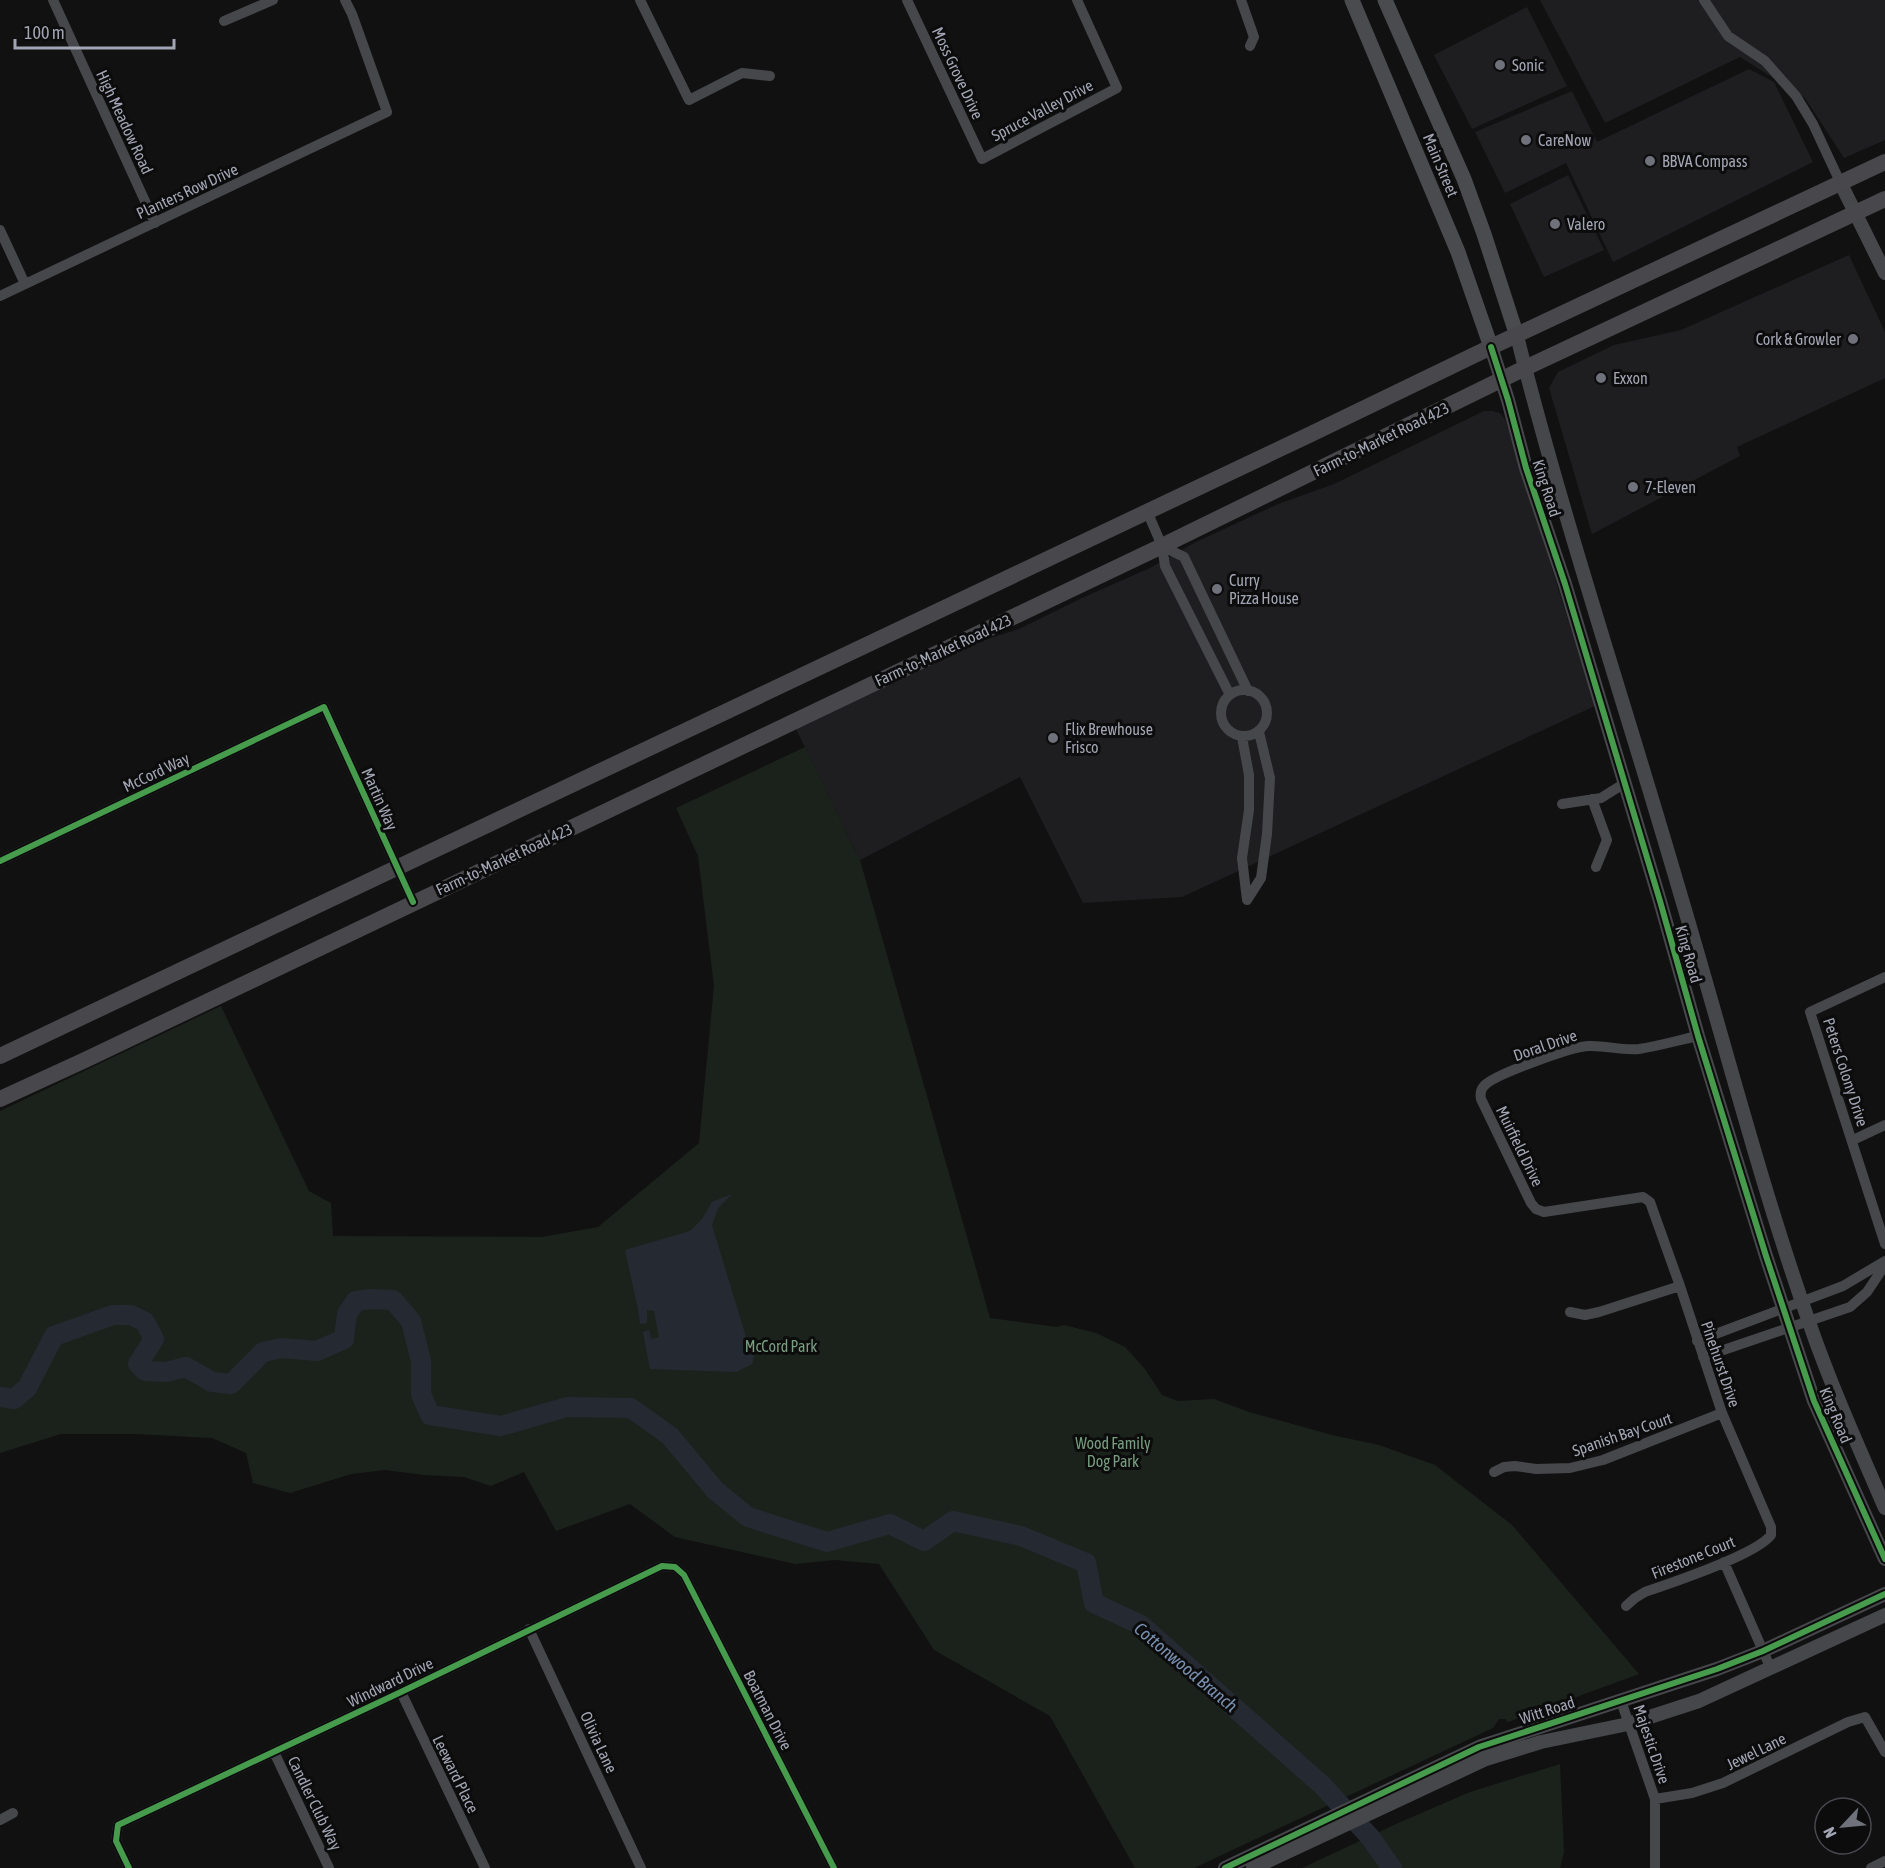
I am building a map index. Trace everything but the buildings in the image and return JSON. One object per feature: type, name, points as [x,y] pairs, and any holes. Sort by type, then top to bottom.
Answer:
[{"type":"main road","name":"Main Street","points":[[1352,0],[1458,252],[1491,347]]},
{"type":"main road","name":"Main Street","points":[[1385,0],[1464,179],[1517,336]]},
{"type":"main road","points":[[0,1056],[1885,162]]},
{"type":"main road","name":"Farm-to-Market Road 423","points":[[0,1099],[1162,546],[1501,379],[1885,199]]},
{"type":"street","name":"High Meadow Road","points":[[53,0],[156,223]]},
{"type":"street","points":[[224,21],[273,0]]},
{"type":"street","name":"Planters Row Drive","points":[[0,296],[387,112],[345,0]]},
{"type":"street","points":[[640,0],[688,99],[742,73],[770,76]]},
{"type":"street","name":"Moss Grove Drive","points":[[907,0],[982,159]]},
{"type":"street","name":"Spruce Valley Drive","points":[[982,159],[1117,88],[1077,0]]},
{"type":"street","points":[[1241,0],[1254,37],[1250,46]]},
{"type":"street","points":[[1704,0],[1728,36],[1765,62],[1796,96],[1813,124],[1885,273]]},
{"type":"street","points":[[0,230],[25,284]]},
{"type":"street","name":"King Road","points":[[1517,336],[1570,528],[1780,1233],[1834,1392],[1885,1508]]},
{"type":"street","name":"King Road","points":[[1491,347],[1526,468],[1565,584],[1625,783],[1698,1036],[1790,1328],[1814,1401],[1885,1559]]},
{"type":"street","points":[[1147,511],[1162,546],[1165,566],[1230,695]]},
{"type":"street","points":[[1549,535],[1570,528]]},
{"type":"street","points":[[1162,546],[1184,557],[1248,691]]},
{"type":"street","points":[[1248,691],[1261,697],[1267,710],[1264,726],[1259,732],[1242,736],[1228,730],[1221,716],[1222,708],[1230,695],[1248,691]]},
{"type":"street","name":"Martin Way","points":[[324,707],[413,903]]},
{"type":"street","name":"McCord Way","points":[[0,861],[324,707]]},
{"type":"street","points":[[1242,736],[1249,775],[1249,810],[1242,858],[1247,900],[1261,878],[1267,834],[1270,778],[1259,732]]},
{"type":"street","points":[[1563,804],[1601,798],[1625,783],[1646,777]]},
{"type":"street","points":[[1592,799],[1606,840],[1596,867]]},
{"type":"street","name":"Peters Colony Drive","points":[[1885,977],[1810,1012],[1885,1244]]},
{"type":"street","points":[[1698,1036],[1719,1030]]},
{"type":"street","name":"Doral Drive","points":[[1480,1093],[1487,1084],[1502,1076],[1575,1048],[1587,1046],[1638,1049],[1698,1036]]},
{"type":"street","name":"Muirfield Drive","points":[[1480,1093],[1501,1141],[1536,1209],[1544,1212],[1643,1197],[1648,1200]]},
{"type":"street","points":[[1852,1140],[1885,1125]]},
{"type":"street","name":"Pinehurst Drive","points":[[1648,1200],[1680,1286],[1722,1413],[1768,1518],[1771,1535]]},
{"type":"street","points":[[1697,1341],[1843,1286],[1885,1263]]},
{"type":"street","points":[[1703,1357],[1850,1307],[1867,1292],[1885,1263]]},
{"type":"street","points":[[1570,1312],[1585,1315],[1599,1312],[1680,1286]]},
{"type":"street","name":"Spanish Bay Court","points":[[1494,1472],[1504,1467],[1515,1466],[1536,1469],[1570,1468],[1603,1460],[1722,1413]]},
{"type":"street","name":"Firestone Court","points":[[1626,1606],[1645,1592],[1724,1563],[1763,1544],[1771,1535]]},
{"type":"street","points":[[1724,1563],[1772,1669]]},
{"type":"street","name":"Windward Drive","points":[[129,1868],[116,1841],[118,1826],[662,1566],[675,1567]]},
{"type":"street","name":"Boatman Drive","points":[[675,1567],[684,1575],[834,1868]]},
{"type":"street","name":"Witt Road","points":[[1225,1868],[1275,1850],[1462,1769],[1495,1749],[1763,1651],[1885,1594]]},
{"type":"street","name":"Witt Road","points":[[1495,1749],[1628,1724],[1699,1701],[1885,1615]]},
{"type":"street","name":"Olivia Lane","points":[[529,1629],[641,1868]]},
{"type":"street","name":"Leeward Place","points":[[400,1692],[485,1868]]},
{"type":"street","name":"Majestic Drive","points":[[1622,1701],[1655,1799],[1655,1868]]},
{"type":"street","name":"Jewel Lane","points":[[1655,1799],[1692,1793],[1723,1784],[1848,1722],[1866,1717],[1885,1752]]},
{"type":"street","name":"Candler Club Way","points":[[274,1752],[329,1868]]},
{"type":"street","points":[[0,1820],[12,1814]]},
{"type":"street","name":"Witt Road","points":[[1253,1868],[1275,1850]]},
{"type":"street","points":[[1871,1868],[1885,1861]]},
{"type":"shaded area","points":[[1540,0],[1885,0],[1885,140],[1844,158],[1805,98],[1740,57],[1605,123]]},
{"type":"shaded area","points":[[1527,7],[1567,86],[1472,129],[1434,55]]},
{"type":"shaded area","points":[[1749,69],[1774,82],[1813,162],[1613,262],[1566,163],[1505,193],[1475,132],[1572,91],[1597,142]]},
{"type":"shaded area","points":[[1568,175],[1604,250],[1544,277],[1510,204]]},
{"type":"shaded area","points":[[1849,255],[1885,332],[1885,378],[1737,447],[1740,456],[1592,534],[1549,388],[1558,372],[1614,345],[1681,330]]},
{"type":"shaded area","points":[[1484,411],[1500,413],[1505,419],[1595,706],[1182,897],[1083,903],[1020,777],[860,860],[796,729],[981,641],[1019,629],[1150,568],[1196,542],[1278,504],[1334,484]]},
{"type":"shaded area","points":[[732,1194],[718,1208],[712,1225],[746,1337],[755,1352],[752,1364],[736,1372],[650,1369],[643,1332],[649,1330],[651,1339],[659,1337],[654,1311],[647,1310],[647,1323],[640,1324],[625,1250],[690,1231],[702,1219],[712,1202]]},
{"type":"green space","name":"McCord Park","points":[[805,747],[860,860],[990,1318],[1057,1327],[1064,1325],[1096,1333],[1125,1347],[1145,1369],[1162,1395],[1178,1401],[1214,1399],[1249,1412],[1332,1435],[1379,1445],[1435,1465],[1512,1525],[1639,1674],[1508,1722],[1505,1719],[1499,1719],[1493,1728],[1194,1868],[1135,1868],[1050,1716],[934,1650],[879,1564],[835,1560],[795,1564],[675,1537],[630,1504],[556,1531],[524,1472],[491,1486],[464,1477],[385,1470],[351,1474],[290,1493],[253,1483],[246,1453],[212,1438],[136,1434],[61,1434],[0,1453],[0,1111],[221,1006],[309,1191],[331,1203],[333,1236],[542,1237],[598,1227],[699,1143],[714,986],[698,856],[676,808]]},
{"type":"green space","points":[[1560,1764],[1564,1852],[1560,1868],[1302,1868],[1470,1792]]},
{"type":"waterway","name":"Cottonwood Branch","points":[[0,1397],[14,1399],[27,1388],[54,1336],[113,1315],[131,1315],[145,1322],[154,1339],[138,1364],[145,1371],[166,1372],[186,1367],[212,1382],[231,1384],[263,1352],[282,1348],[317,1351],[344,1339],[347,1314],[356,1301],[393,1300],[411,1321],[421,1361],[421,1394],[430,1415],[501,1426],[567,1407],[631,1408],[670,1436],[715,1490],[748,1517],[827,1542],[890,1524],[924,1541],[953,1521],[1021,1536],[1086,1563],[1094,1603],[1141,1625],[1322,1785],[1370,1837],[1392,1868]]},
{"type":"cycle path","points":[[1491,347],[1526,468],[1565,584],[1698,1036],[1766,1256],[1814,1401],[1885,1559]]},
{"type":"cycle path","points":[[0,861],[324,707],[413,902]]},
{"type":"cycle path","points":[[129,1868],[116,1841],[118,1825],[662,1566],[675,1567],[684,1575],[834,1868]]},
{"type":"cycle path","points":[[1225,1868],[1479,1747],[1717,1669],[1763,1651],[1885,1594]]},
{"type":"place","name":"Sonic","points":[[1500,65]]},
{"type":"place","name":"CareNow","points":[[1526,140]]},
{"type":"place","name":"BBVA Compass","points":[[1650,161]]},
{"type":"place","name":"Valero","points":[[1555,224]]},
{"type":"place","name":"Cork & Growler","points":[[1853,339]]},
{"type":"place","name":"Exxon","points":[[1601,378]]},
{"type":"place","name":"7-Eleven","points":[[1633,487]]},
{"type":"place","name":"Curry Pizza House","points":[[1217,589]]},
{"type":"place","name":"Flix Brewhouse Frisco","points":[[1053,738]]},
{"type":"park label","name":"Wood Family Dog Park","points":[[1113,1452]]}]
